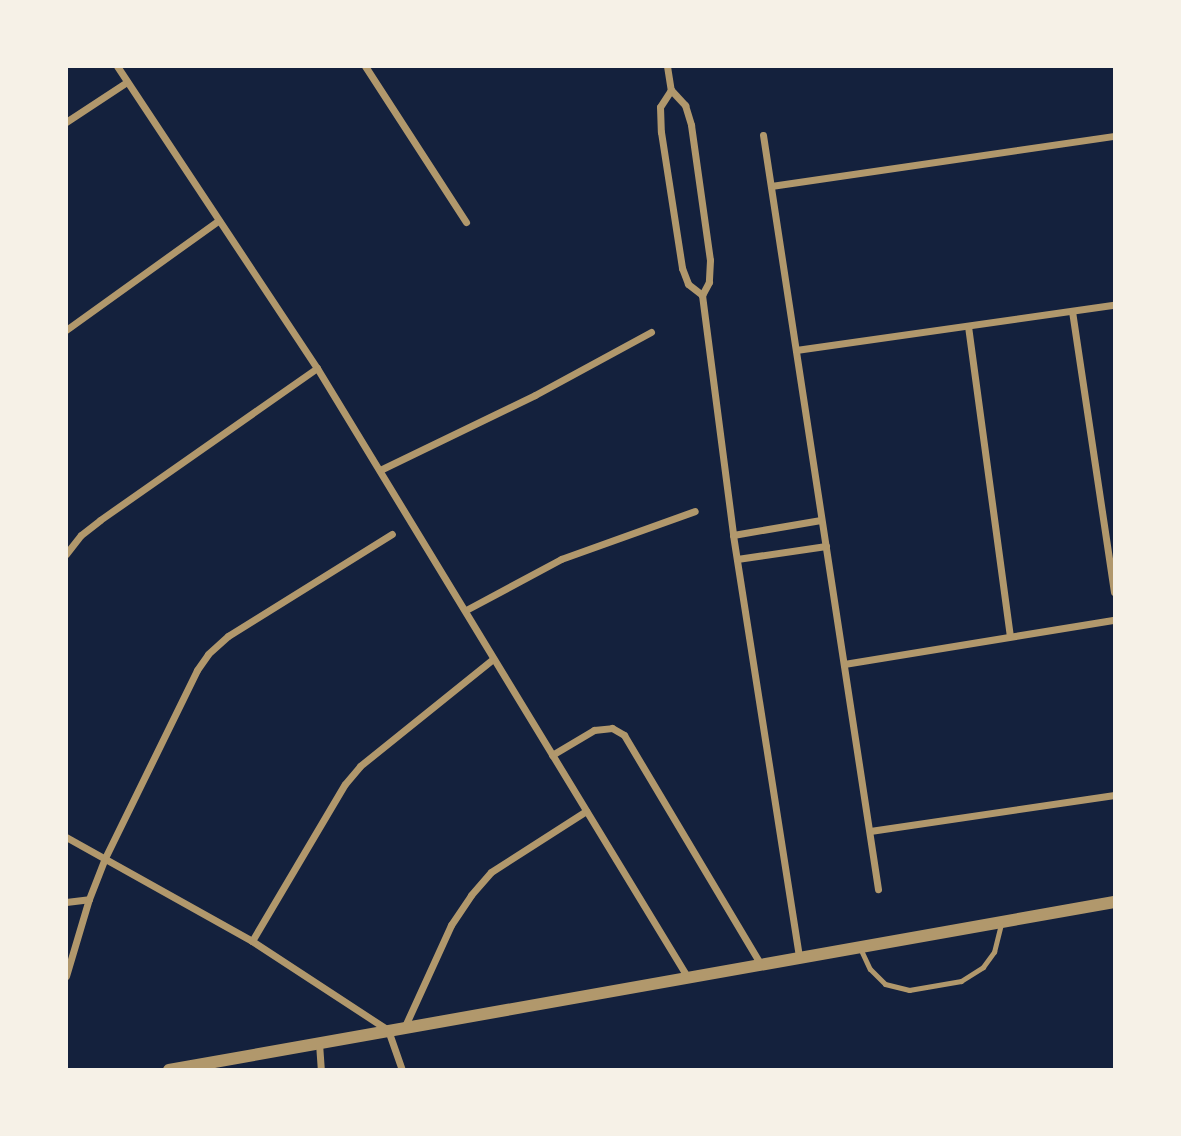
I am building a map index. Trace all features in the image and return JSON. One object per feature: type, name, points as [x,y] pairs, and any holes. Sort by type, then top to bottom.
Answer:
[{"type":"street","points":[[117,66],[317,368],[688,978]]},
{"type":"street","points":[[365,66],[466,222]]},
{"type":"street","points":[[667,66],[671,90],[685,105],[691,125],[710,260],[709,282],[702,295],[733,535],[799,958]]},
{"type":"street","points":[[66,122],[127,82]]},
{"type":"street","points":[[671,90],[660,107],[661,132],[682,268],[688,284],[702,295]]},
{"type":"street","points":[[763,135],[878,889]]},
{"type":"street","points":[[771,186],[1115,136]]},
{"type":"street","points":[[66,330],[219,220]]},
{"type":"street","points":[[796,350],[1115,305]]},
{"type":"street","points":[[1072,311],[1115,592]]},
{"type":"street","points":[[968,326],[1010,636]]},
{"type":"street","points":[[380,470],[535,395],[651,332]]},
{"type":"street","points":[[66,554],[81,535],[100,520],[317,368]]},
{"type":"street","points":[[466,610],[561,559],[695,511]]},
{"type":"street","points":[[733,535],[821,520]]},
{"type":"street","points":[[66,976],[89,899],[105,858],[197,670],[208,654],[228,636],[392,534]]},
{"type":"street","points":[[737,559],[826,546]]},
{"type":"street","points":[[844,664],[1115,620]]},
{"type":"street","points":[[252,941],[345,784],[360,766],[493,659]]},
{"type":"street","points":[[552,755],[594,730],[612,728],[624,735],[761,965]]},
{"type":"street","points":[[870,831],[1115,795]]},
{"type":"street","points":[[405,1026],[451,925],[471,895],[491,872],[586,811]]},
{"type":"street","points":[[66,837],[252,941],[388,1030],[402,1069]]},
{"type":"street","points":[[66,902],[89,899]]},
{"type":"street","points":[[169,1069],[1115,902]]},
{"type":"street","points":[[320,1043],[321,1069]]},
{"type":"lane","points":[[860,948],[870,969],[885,984],[909,990],[961,981],[983,967],[994,952],[1001,922]]}]
